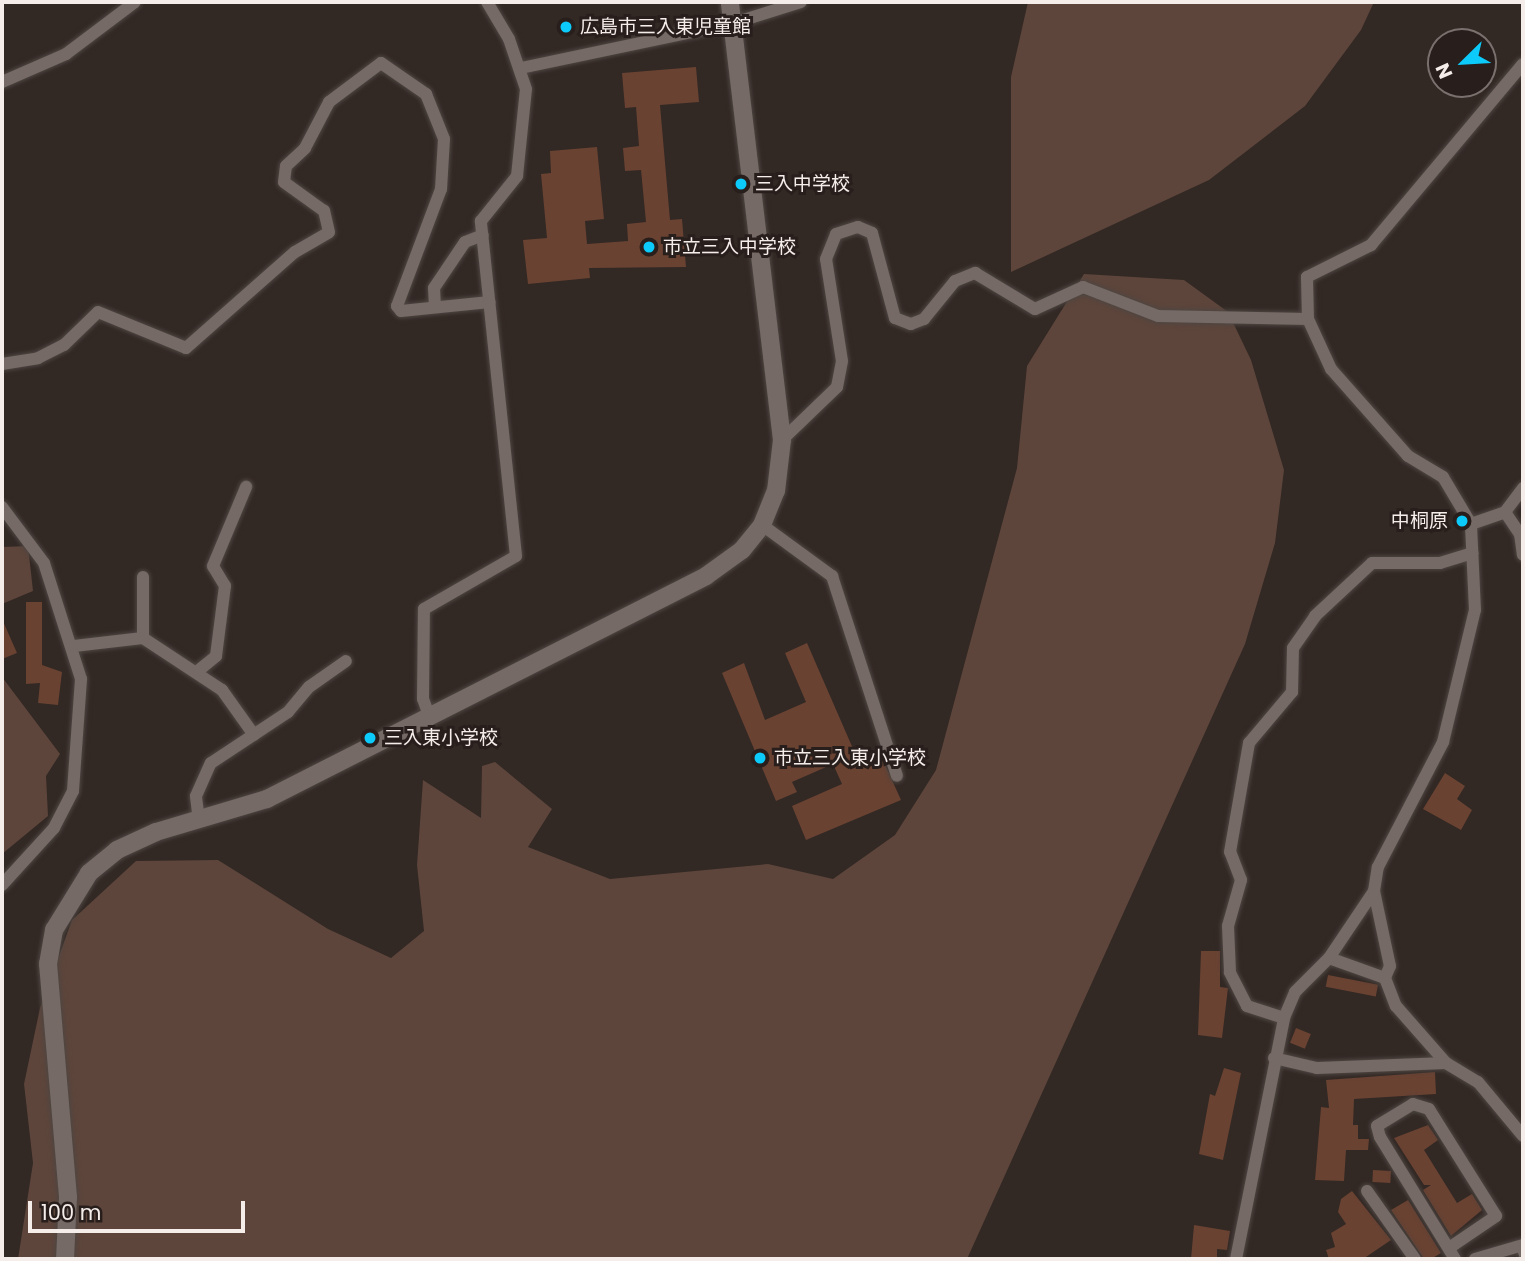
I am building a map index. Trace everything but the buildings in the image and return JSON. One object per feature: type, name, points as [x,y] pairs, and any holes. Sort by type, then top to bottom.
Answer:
[{"type":"street","points":[[2,82],[66,54],[135,2]]},
{"type":"street","points":[[65,1259],[68,1197],[49,1008],[54,930],[89,873],[117,850],[267,799],[706,576],[742,550],[762,525],[776,491],[782,440],[730,2]]},
{"type":"street","points":[[521,68],[734,23],[801,2]]},
{"type":"street","points":[[430,718],[424,699],[424,609],[516,556],[481,221],[517,176],[526,89],[521,68],[491,3]]},
{"type":"street","points":[[2,364],[38,358],[64,345],[98,312],[186,348],[295,252],[329,232],[324,211],[284,182],[286,166],[305,148],[329,102],[381,62],[426,94],[444,139],[441,188],[397,306],[435,307],[491,302]]},
{"type":"street","points":[[1523,64],[1371,244],[1307,277],[1308,319],[1339,379],[1408,456],[1443,477],[1471,524],[1475,610],[1443,742],[1378,867],[1374,891],[1390,966],[1385,978],[1396,1006],[1446,1063],[1478,1082],[1523,1136]]},
{"type":"street","points":[[782,440],[837,387],[842,361],[826,259],[836,234],[858,227],[872,233],[895,318],[911,324],[924,319],[955,281],[975,273],[1035,309],[1083,287],[1158,316],[1308,319]]},
{"type":"street","points":[[435,307],[434,288],[465,242],[483,235]]},
{"type":"street","points":[[199,670],[216,656],[225,586],[213,566],[246,487]]},
{"type":"street","points":[[1471,524],[1505,512],[1523,488]]},
{"type":"street","points":[[2,507],[44,563],[74,646],[81,679],[73,791],[54,828],[2,885]]},
{"type":"street","points":[[1505,512],[1520,534],[1523,555]]},
{"type":"street","points":[[762,525],[832,576],[897,776]]},
{"type":"street","points":[[1284,1018],[1247,1006],[1230,972],[1228,926],[1241,880],[1230,852],[1249,743],[1292,692],[1293,648],[1315,616],[1372,563],[1440,563],[1472,553]]},
{"type":"street","points":[[143,577],[143,638]]},
{"type":"street","points":[[74,646],[143,638],[199,670],[222,690],[254,735]]},
{"type":"street","points":[[200,821],[196,796],[211,763],[254,735],[346,661]]},
{"type":"street","points":[[1236,1259],[1284,1018],[1295,992],[1329,958],[1374,891]]},
{"type":"street","points":[[1329,958],[1385,978]]},
{"type":"street","points":[[1274,1058],[1317,1068],[1446,1063]]},
{"type":"street","points":[[1413,1104],[1429,1109],[1496,1216],[1452,1254],[1377,1126],[1413,1104]]},
{"type":"street","points":[[1367,1191],[1415,1259]]},
{"type":"street","points":[[1475,1259],[1522,1250]]},
{"type":"shaded area","points":[[1028,2],[1374,2],[1361,30],[1305,106],[1209,180],[1011,272],[1011,77]]},
{"type":"shaded area","points":[[1084,274],[1184,280],[1228,312],[1251,360],[1284,470],[1275,543],[1245,644],[967,1259],[18,1259],[33,1163],[24,1084],[40,1008],[72,920],[136,861],[218,860],[328,929],[391,958],[424,931],[417,865],[423,780],[481,818],[482,766],[495,762],[552,809],[528,847],[610,879],[768,864],[833,879],[895,835],[936,770],[1017,468],[1027,366]]},
{"type":"shaded area","points":[[28,546],[33,591],[2,604],[2,547]]},
{"type":"shaded area","points":[[2,677],[60,754],[46,776],[48,816],[2,854]]},
{"type":"place","name":"広島市三入東児童館","points":[[566,27]]},
{"type":"place","name":"三入中学校","points":[[741,184]]},
{"type":"place","name":"市立三入中学校","points":[[649,247]]},
{"type":"place","name":"中桐原","points":[[1462,521]]},
{"type":"place","name":"三入東小学校","points":[[370,738]]},
{"type":"place","name":"市立三入東小学校","points":[[760,758]]}]
